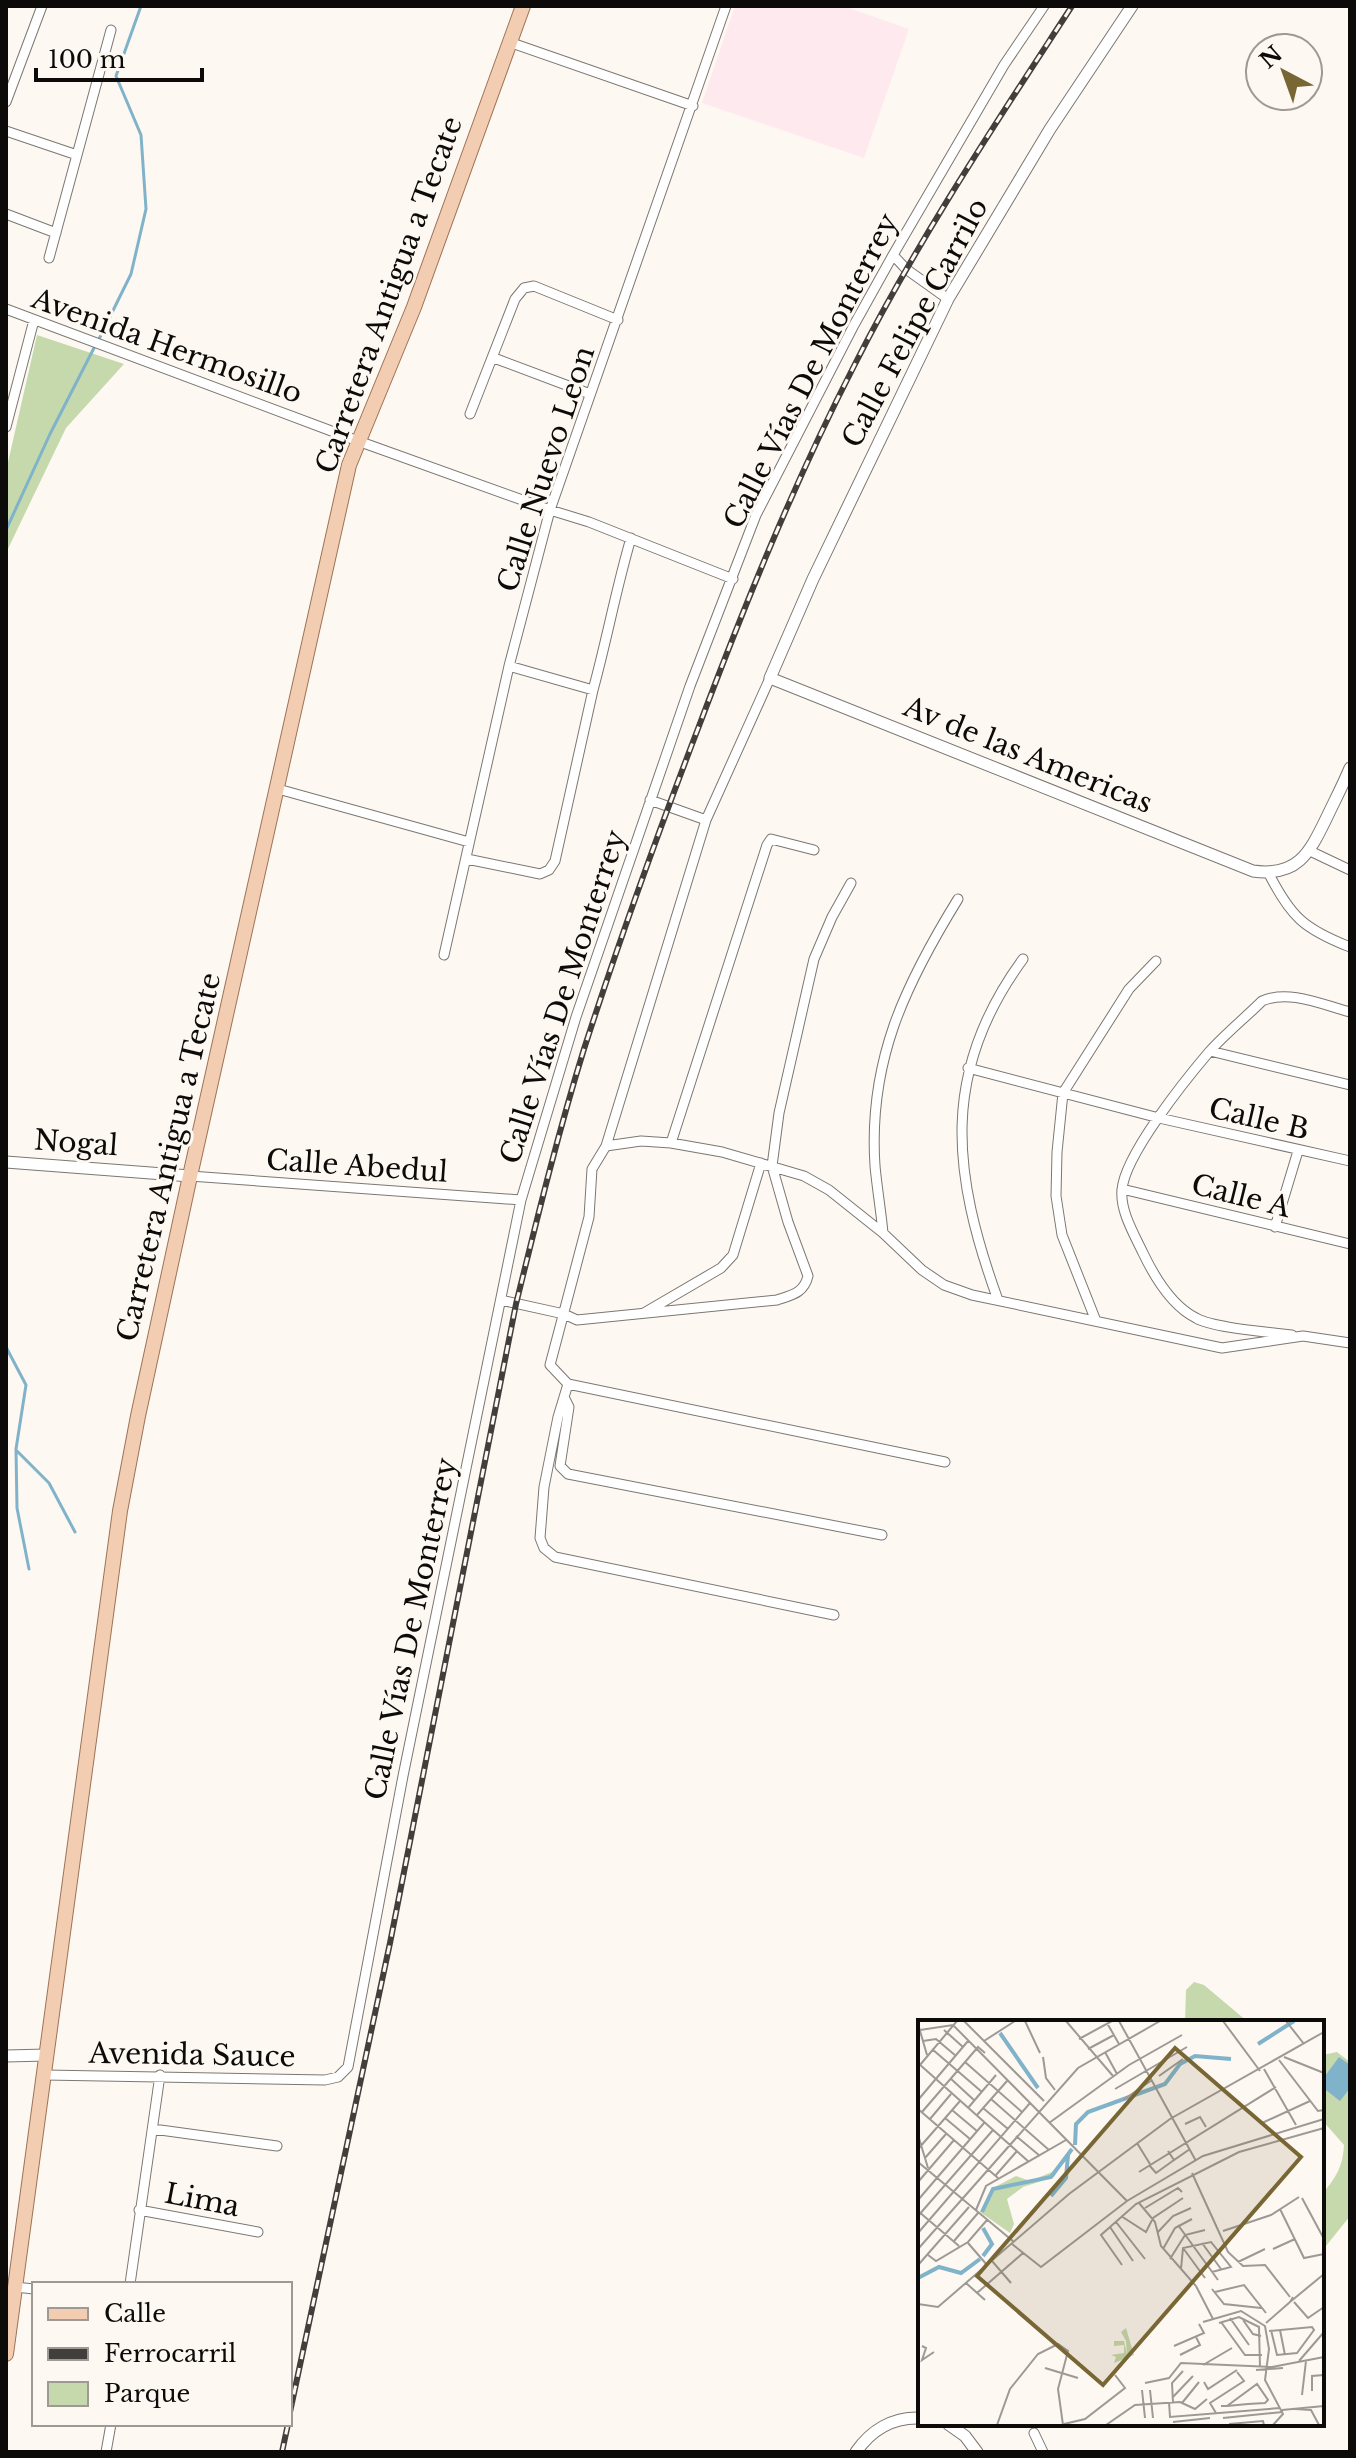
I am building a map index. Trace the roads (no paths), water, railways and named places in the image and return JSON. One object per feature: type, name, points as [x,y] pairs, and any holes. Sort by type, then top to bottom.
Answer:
[{"type":"main road","name":"Carretera Antigua a Tecate","points":[[7,2343],[120,1511],[190,1176],[349,465],[414,307],[523,6]]},
{"type":"street","points":[[6,102],[42,6]]},
{"type":"street","name":"Calle Nuevo Leon","points":[[444,955],[509,666],[550,510],[726,6]]},
{"type":"street","name":"Calle Vías De Monterrey","points":[[338,2077],[348,2067],[403,1776],[521,1200],[576,1017],[690,686],[767,493],[893,255],[1004,65],[1044,6]]},
{"type":"street","name":"Calle Felipe Carrilo","points":[[770,678],[813,579],[948,299],[1050,129],[1132,6]]},
{"type":"street","points":[[49,258],[111,30]]},
{"type":"street","points":[[509,42],[693,106]]},
{"type":"street","points":[[6,131],[77,155]]},
{"type":"street","points":[[6,214],[56,233]]},
{"type":"street","points":[[893,255],[906,269],[948,299]]},
{"type":"street","points":[[470,414],[515,299],[524,288],[534,286],[618,320]]},
{"type":"street","name":"Avenida Hermosillo","points":[[6,309],[358,441],[589,522],[733,579]]},
{"type":"street","points":[[6,427],[34,320]]},
{"type":"street","points":[[494,358],[590,394]]},
{"type":"street","points":[[467,859],[540,874],[549,870],[555,861],[613,599],[631,538]]},
{"type":"street","points":[[509,666],[593,690]]},
{"type":"street","points":[[770,678],[706,820],[606,1146],[592,1169],[589,1217],[550,1365],[568,1384],[945,1462]]},
{"type":"street","name":"Av de las Americas","points":[[770,678],[1253,871],[1269,874]]},
{"type":"street","points":[[1350,768],[1347,785],[1310,851],[1298,863],[1269,874],[1294,917],[1350,947]]},
{"type":"street","points":[[278,789],[469,842]]},
{"type":"street","points":[[650,800],[706,820]]},
{"type":"street","points":[[671,1143],[767,845],[771,839],[814,850]]},
{"type":"street","points":[[1310,851],[1350,870]]},
{"type":"street","points":[[501,1300],[564,1314],[577,1320],[777,1300],[798,1293],[806,1286],[808,1276],[772,1166],[781,1100],[814,959],[851,883]]},
{"type":"street","points":[[883,1233],[875,1141],[878,1086],[886,1045],[922,957],[958,899]]},
{"type":"street","points":[[998,1300],[974,1229],[962,1144],[963,1107],[968,1068],[986,1016],[1000,990],[1023,959]]},
{"type":"street","points":[[1096,1321],[1062,1235],[1056,1196],[1063,1093],[1129,989],[1156,961]]},
{"type":"street","points":[[1350,1012],[1287,996],[1273,996],[1262,1001],[1210,1051],[1159,1118],[1127,1169],[1122,1189],[1123,1205],[1134,1235],[1153,1273],[1171,1297],[1196,1319],[1350,1343]]},
{"type":"street","points":[[1210,1051],[1350,1085]]},
{"type":"street","name":"Calle B","points":[[968,1068],[1159,1118],[1350,1161]]},
{"type":"street","points":[[606,1146],[641,1141],[671,1143],[722,1152],[804,1176],[829,1190],[883,1233],[922,1270],[944,1285],[972,1295],[1222,1348],[1303,1336]]},
{"type":"street","points":[[1275,1227],[1298,1151]]},
{"type":"street","name":"Nogal","points":[[6,1162],[190,1176]]},
{"type":"street","points":[[642,1315],[721,1268],[733,1255],[761,1163]]},
{"type":"street","name":"Calle Abedul","points":[[190,1176],[521,1200]]},
{"type":"street","name":"Calle A","points":[[1122,1189],[1350,1244]]},
{"type":"street","points":[[568,1384],[544,1487],[540,1538],[544,1548],[555,1557],[834,1615]]},
{"type":"street","points":[[565,1399],[569,1407],[560,1466],[568,1474],[882,1535]]},
{"type":"street","points":[[6,2056],[47,2055]]},
{"type":"street","name":"Avenida Sauce","points":[[45,2075],[325,2080],[338,2077]]},
{"type":"street","points":[[130,2282],[160,2075]]},
{"type":"street","points":[[153,2129],[277,2146]]},
{"type":"street","name":"Lima","points":[[139,2210],[258,2232]]},
{"type":"street","points":[[15,2287],[32,2289]]},
{"type":"street","points":[[856,2452],[877,2430],[893,2421],[918,2418]]},
{"type":"street","points":[[106,2452],[111,2426]]},
{"type":"street","points":[[951,2426],[965,2436],[977,2452]]},
{"type":"street","points":[[1034,2433],[1043,2452]]},
{"type":"water","points":[[1339,2057],[1350,2065],[1350,2088],[1340,2101],[1324,2089],[1324,2077]]},
{"type":"waterway","points":[[99,339],[131,274],[146,209],[141,135],[116,76],[141,6]]},
{"type":"waterway","points":[[6,530],[95,346]]},
{"type":"waterway","points":[[6,1347],[26,1385],[16,1449],[17,1508],[29,1569]]},
{"type":"waterway","points":[[17,1451],[49,1483],[75,1532]]},
{"type":"railway","points":[[292,2403],[390,1943],[516,1304],[584,1049],[639,887],[716,680],[811,454],[904,273],[1072,6]]},
{"type":"railway","points":[[282,2452],[288,2426]]}]
